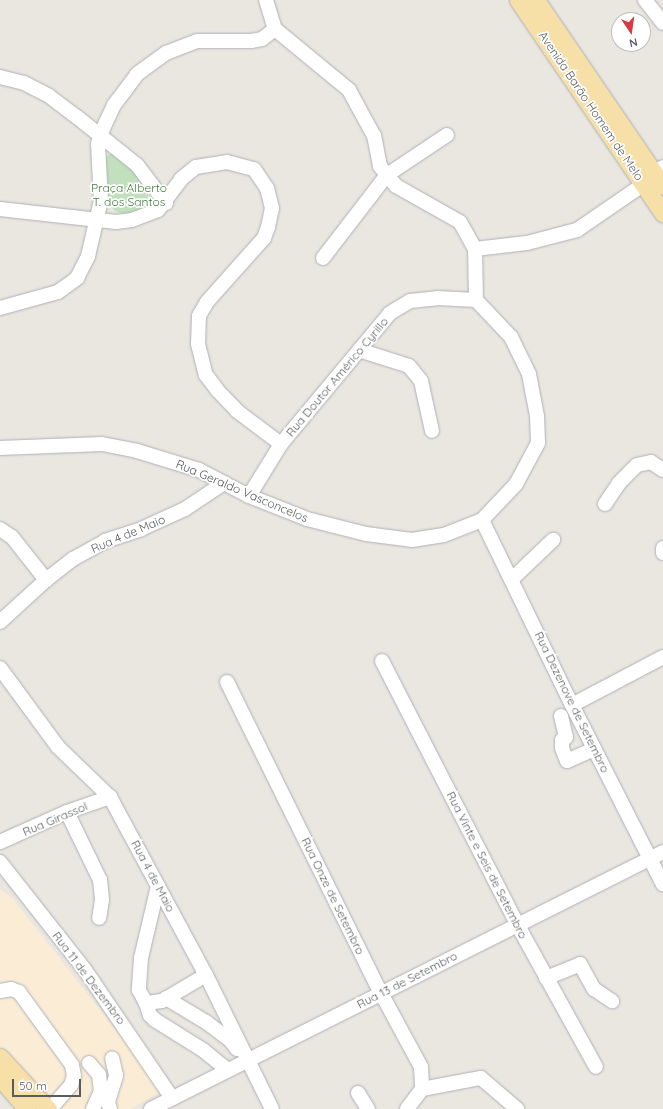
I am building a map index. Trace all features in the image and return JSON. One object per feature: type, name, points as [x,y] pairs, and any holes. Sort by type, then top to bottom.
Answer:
[{"type":"main road","name":"Avenida Barão Homem de Melo","points":[[518,0],[656,178]]},
{"type":"main road","name":"Avenida Barão Homem de Melo","points":[[536,0],[656,178],[663,213]]},
{"type":"main road","points":[[0,1057],[49,1109]]},
{"type":"main road","points":[[0,1078],[27,1109]]},
{"type":"street","points":[[266,0],[275,29],[349,90],[374,136],[380,166],[387,176],[396,186],[460,222],[475,249],[476,300]]},
{"type":"street","points":[[646,0],[663,23]]},
{"type":"street","points":[[0,308],[58,292],[77,278],[88,256],[95,220],[101,200],[98,144],[100,135],[114,105],[137,74],[166,53],[198,41],[251,41],[262,38],[275,29]]},
{"type":"street","points":[[0,77],[24,83],[48,96],[100,135],[137,165],[166,202]]},
{"type":"street","points":[[323,258],[387,176],[447,135]]},
{"type":"street","points":[[0,209],[116,222],[132,220],[158,210],[166,202],[182,178],[196,167],[227,162],[254,169],[267,188],[272,208],[264,238],[206,302],[199,316],[198,344],[206,375],[218,391],[236,411],[281,444]]},
{"type":"street","points":[[475,249],[527,243],[577,230],[656,178]]},
{"type":"street","name":"Rua Doutor Américo Cyrillo","points":[[249,496],[281,444],[390,313],[410,302],[437,298],[476,300]]},
{"type":"street","name":"Rua Geraldo Vasconcelos","points":[[0,448],[102,444],[144,453],[199,470],[249,496],[307,519],[336,527],[366,534],[412,540],[444,535],[482,520],[516,484],[538,443],[537,416],[530,374],[512,337],[476,300]]},
{"type":"street","points":[[359,350],[409,366],[421,381],[432,431]]},
{"type":"street","points":[[605,504],[619,483],[637,465],[651,462],[663,470]]},
{"type":"street","name":"Rua 4 de Maio","points":[[0,622],[46,580],[73,559],[105,540],[141,529],[185,509],[224,483]]},
{"type":"street","name":"Rua Dezenove de Setembro","points":[[482,520],[572,705],[663,884]]},
{"type":"street","points":[[0,529],[12,537],[46,580]]},
{"type":"street","points":[[512,579],[553,540]]},
{"type":"street","points":[[663,548],[663,553]]},
{"type":"street","points":[[572,705],[663,657]]},
{"type":"street","name":"Rua Vinte e Seis de Setembro","points":[[382,661],[517,924],[596,1067]]},
{"type":"street","name":"Rua 4 de Maio","points":[[0,668],[58,748],[110,797],[206,975],[245,1061],[272,1109]]},
{"type":"street","name":"Rua Onze de Setembro","points":[[227,682],[381,993],[421,1067],[422,1089]]},
{"type":"street","points":[[561,716],[566,737],[562,740],[562,748],[567,761],[594,749]]},
{"type":"street","name":"Rua Girassol","points":[[0,842],[67,812],[110,797]]},
{"type":"street","points":[[67,812],[100,880],[102,900],[98,918]]},
{"type":"street","name":"Rua 13 de Setembro","points":[[164,1105],[245,1061],[663,852]]},
{"type":"street","name":"Rua 11 de Dezembro","points":[[0,862],[84,970],[164,1105]]},
{"type":"street","points":[[158,886],[141,958],[139,990],[155,1020],[203,1050],[228,1070]]},
{"type":"street","points":[[546,978],[580,964],[584,967],[594,989],[612,1001]]},
{"type":"street","points":[[146,1003],[166,998],[206,975]]},
{"type":"street","points":[[0,991],[11,989],[19,992],[72,1065],[74,1076],[71,1084],[49,1109]]},
{"type":"street","points":[[166,998],[231,1041],[245,1061]]},
{"type":"street","points":[[110,1109],[108,1102],[116,1075],[112,1058]]},
{"type":"street","points":[[89,1063],[99,1075],[101,1091],[93,1109]]},
{"type":"street","points":[[406,1109],[422,1089],[482,1078],[517,1109]]},
{"type":"street","points":[[358,1093],[368,1109]]},
{"type":"shaded area","points":[[0,889],[13,899],[163,1090],[131,1109],[57,1109],[0,1050]]},
{"type":"green space","name":"Praça Alberto T. dos Santos","points":[[113,152],[126,159],[148,188],[148,204],[139,214],[124,215],[114,210],[109,199],[103,165],[107,156]]}]
